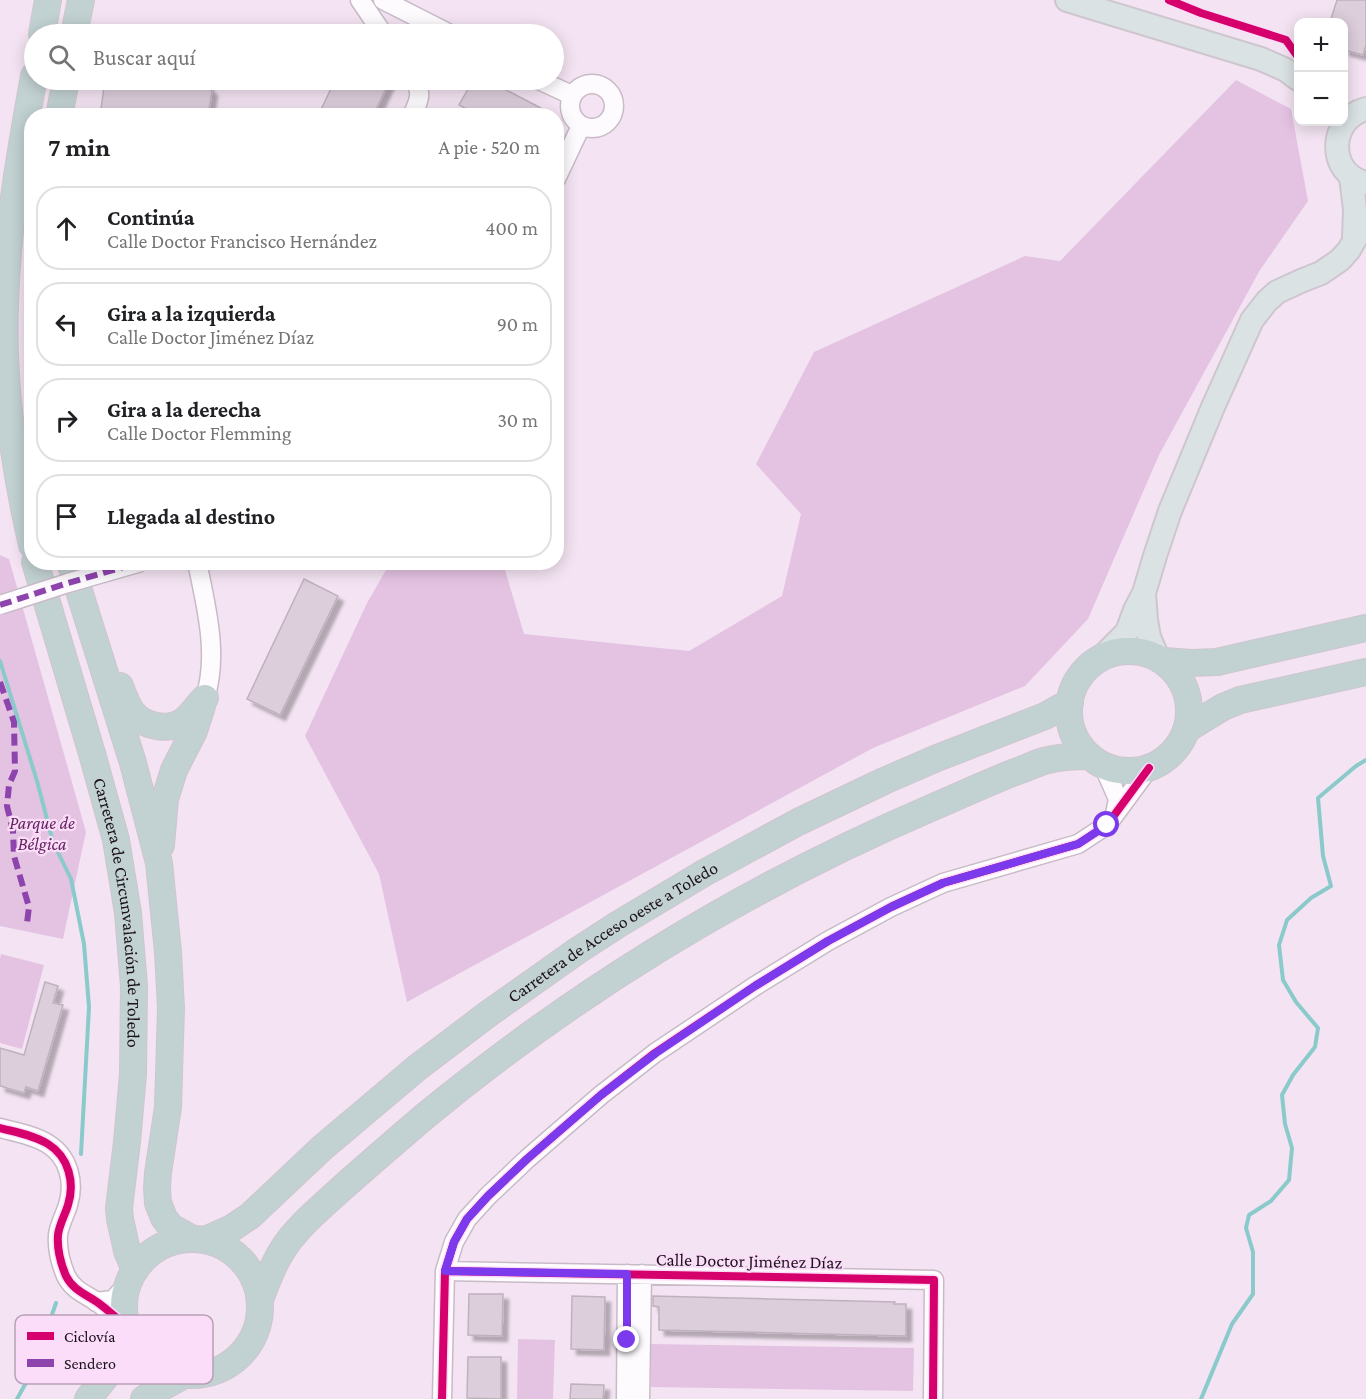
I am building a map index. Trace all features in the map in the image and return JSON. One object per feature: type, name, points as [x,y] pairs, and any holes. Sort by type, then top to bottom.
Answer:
[{"type":"highway","points":[[44,24],[48,0]]},
{"type":"highway","points":[[76,24],[81,0]]},
{"type":"highway","points":[[28,108],[31,90]]},
{"type":"highway","points":[[61,108],[64,90]]},
{"type":"highway","points":[[24,131],[12,208],[4,306],[4,348],[8,397],[24,512]]},
{"type":"highway","name":"Carretera de Circunvalación de Toledo","points":[[37,570],[116,840],[131,949],[133,1074],[119,1208],[131,1277],[124,1305],[125,1315]]},
{"type":"highway","name":"Carretera de Circunvalación de Toledo","points":[[73,570],[133,763],[159,863],[171,1008],[168,1107],[158,1173],[158,1203],[164,1218],[171,1227],[198,1239],[225,1247],[242,1260],[255,1277],[261,1297],[261,1318],[254,1338],[242,1355],[225,1368],[213,1372]]},
{"type":"highway","points":[[84,606],[105,644],[132,712],[143,722],[166,727],[176,725],[184,721],[205,698]]},
{"type":"highway","points":[[1161,660],[1191,663],[1217,662],[1366,628]]},
{"type":"highway","points":[[261,1297],[274,1264],[296,1232],[396,1140],[454,1092],[540,1028],[612,979],[718,914],[811,863],[887,826],[1044,761],[1070,756],[1096,760],[1118,770],[1134,771],[1162,762],[1181,742],[1187,729],[1189,707],[1184,684],[1175,672],[1161,660],[1145,653],[1116,652],[1102,657],[1087,668],[1081,676],[1070,702],[1071,725],[1081,747],[1096,760]]},
{"type":"highway","points":[[1187,729],[1223,707],[1240,700],[1366,672]]},
{"type":"highway","points":[[159,863],[165,799],[174,770],[194,731],[205,698]]},
{"type":"highway","name":"Carretera de Acceso oeste a Toledo","points":[[198,1239],[232,1228],[250,1216],[342,1131],[418,1067],[488,1014],[617,925],[704,873],[798,822],[884,781],[1045,716],[1070,702]]},
{"type":"highway","points":[[131,1277],[145,1257],[159,1247],[174,1241],[198,1239]]},
{"type":"highway","name":"Carretera de Circunvalación de Toledo","points":[[88,1399],[99,1384]]},
{"type":"highway","name":"Carretera de Circunvalación de Toledo","points":[[144,1399],[168,1384]]},
{"type":"main road","points":[[1068,0],[1262,59],[1287,70],[1294,76]]},
{"type":"main road","points":[[1354,240],[1359,180],[1341,164],[1338,157],[1335,127],[1344,123],[1360,107]]},
{"type":"main road","points":[[1102,657],[1127,632],[1144,593],[1170,511],[1252,320],[1277,292],[1331,268],[1349,250],[1366,219]]},
{"type":"main road","points":[[1144,593],[1149,637],[1161,660]]},
{"type":"street","points":[[360,0],[376,24]]},
{"type":"street","points":[[384,0],[431,24]]},
{"type":"street","points":[[584,86],[604,87],[613,97],[612,117],[607,123],[595,128],[581,126],[572,115],[573,95],[584,86]]},
{"type":"street","points":[[416,108],[421,98],[419,90]]},
{"type":"street","points":[[561,90],[573,95]]},
{"type":"street","points":[[564,162],[581,126]]},
{"type":"street","points":[[0,605],[113,570]]},
{"type":"street","points":[[198,570],[210,636],[211,670],[205,698]]},
{"type":"street","points":[[1096,760],[1118,799],[1115,814]]},
{"type":"street","points":[[442,1399],[445,1271],[454,1242],[467,1219],[527,1159],[601,1095],[664,1047],[755,986],[828,941],[891,907],[943,883],[1078,844],[1107,825],[1149,768]]},
{"type":"street","points":[[0,1128],[49,1144],[67,1165],[71,1190],[58,1233],[59,1254],[66,1276],[73,1286],[112,1315]]},
{"type":"street","name":"Calle Doctor Jiménez Díaz","points":[[445,1271],[934,1280],[933,1399]]},
{"type":"street","points":[[626,1399],[634,1274]]},
{"type":"street","points":[[634,1274],[640,1399]]},
{"type":"street","points":[[96,1302],[113,1300],[131,1277]]},
{"type":"green space","points":[[1236,80],[1291,109],[1308,201],[1260,270],[1159,455],[1088,619],[1025,686],[873,748],[407,1002],[379,874],[305,736],[367,603],[386,570],[505,570],[524,634],[689,651],[782,596],[801,514],[756,464],[814,352],[1025,256],[1060,261]]},
{"type":"green space","name":"Parque de Bélgica","points":[[0,555],[9,559],[86,832],[63,939],[0,926]]},
{"type":"green space","points":[[1,954],[44,965],[22,1049],[0,1043]]},
{"type":"green space","points":[[518,1339],[555,1340],[553,1399],[517,1399]]},
{"type":"green space","points":[[651,1344],[914,1348],[913,1391],[651,1387]]},
{"type":"building","points":[[1337,0],[1366,0],[1366,45],[1363,55],[1348,51],[1348,18],[1331,18]]},
{"type":"building","points":[[104,90],[212,91],[209,108],[101,108]]},
{"type":"building","points":[[330,90],[385,90],[377,108],[322,108]]},
{"type":"building","points":[[467,90],[506,90],[541,108],[465,108],[459,105]]},
{"type":"building","points":[[304,579],[338,596],[280,715],[247,699]]},
{"type":"building","points":[[45,982],[58,986],[53,1003],[63,1005],[38,1091],[26,1087],[24,1093],[0,1086],[0,1048],[24,1055]]},
{"type":"building","points":[[469,1294],[503,1294],[502,1336],[468,1335]]},
{"type":"building","points":[[572,1296],[605,1297],[604,1350],[571,1349]]},
{"type":"building","points":[[653,1296],[895,1302],[894,1304],[906,1304],[906,1336],[659,1330],[659,1307],[653,1306]]},
{"type":"building","points":[[468,1357],[501,1357],[501,1399],[467,1398]]},
{"type":"building","points":[[571,1384],[604,1385],[603,1399],[570,1399]]},
{"type":"waterway","points":[[0,661],[53,842],[71,879],[84,944],[89,1007],[81,1154]]},
{"type":"waterway","points":[[1201,1399],[1232,1324],[1253,1294],[1253,1252],[1246,1228],[1249,1215],[1271,1201],[1289,1180],[1292,1148],[1285,1124],[1282,1095],[1293,1075],[1315,1047],[1318,1028],[1296,1002],[1283,980],[1279,945],[1287,920],[1311,898],[1331,886],[1323,856],[1318,798],[1366,760]]},
{"type":"waterway","points":[[52,1315],[56,1303]]},
{"type":"waterway","points":[[17,1399],[25,1384]]},
{"type":"marked path","points":[[0,605],[113,570]]},
{"type":"marked path","points":[[0,682],[14,722],[15,771],[9,785],[7,806],[13,831],[14,856],[29,907],[27,923]]},
{"type":"cycle path","points":[[1169,0],[1201,13],[1286,40],[1294,51]]},
{"type":"cycle path","points":[[442,1399],[445,1271],[454,1242],[467,1219],[527,1159],[601,1095],[655,1053],[755,986],[828,941],[891,907],[943,883],[1078,844],[1107,825],[1149,768]]},
{"type":"cycle path","points":[[0,1128],[43,1141],[61,1156],[68,1171],[71,1188],[58,1235],[64,1271],[76,1288],[113,1315]]},
{"type":"cycle path","points":[[445,1271],[934,1280],[933,1399]]},
{"type":"route","points":[[627,1340],[627,1274],[445,1271],[454,1242],[467,1219],[527,1159],[601,1095],[656,1053],[755,986],[828,941],[891,907],[943,883],[1078,844],[1107,825]]}]
